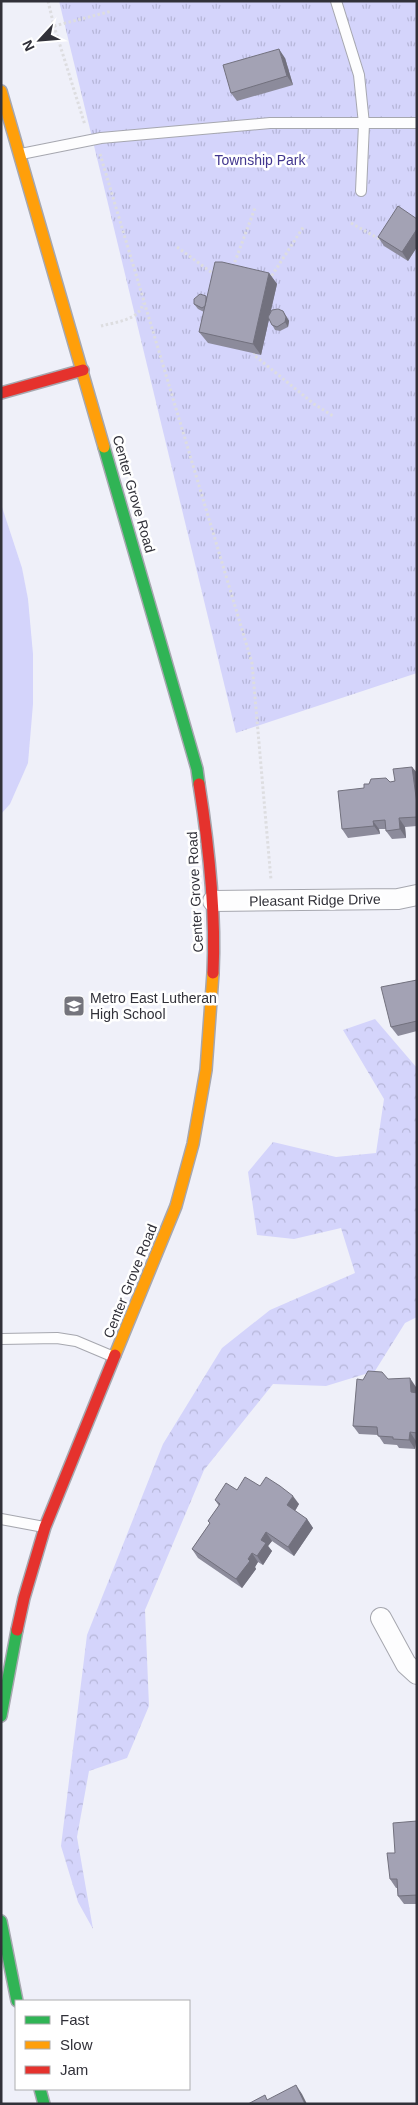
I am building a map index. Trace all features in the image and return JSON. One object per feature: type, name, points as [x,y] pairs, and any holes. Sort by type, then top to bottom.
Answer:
[{"type":"street","name":"Center Grove Road","points":[[1,91],[197,769],[204,814],[213,901],[212,1010],[206,1070],[192,1144],[176,1206],[46,1527],[24,1598],[8,1671],[1,1716]]},
{"type":"street","points":[[1,393],[82,370]]},
{"type":"street","name":"Pleasant Ridge Drive","points":[[213,901],[398,899],[417,896]]},
{"type":"street","points":[[381,1618],[406,1664],[417,1674]]},
{"type":"street","points":[[1,1921],[14,2002]]},
{"type":"street","points":[[40,2090],[44,2104]]},
{"type":"lane","points":[[336,1],[359,75],[364,124],[361,191]]},
{"type":"lane","points":[[20,154],[90,141],[270,123],[417,123]]},
{"type":"lane","points":[[1,1339],[57,1338],[76,1341],[115,1357]]},
{"type":"lane","points":[[1,1519],[46,1527]]},
{"type":"path","points":[[48,1],[90,141],[98,151],[144,300],[252,663],[272,900]]},
{"type":"path","points":[[54,26],[112,12]]},
{"type":"path","points":[[230,274],[255,208]]},
{"type":"path","points":[[351,224],[386,242]]},
{"type":"path","points":[[268,282],[304,226]]},
{"type":"path","points":[[178,247],[222,281]]},
{"type":"path","points":[[101,326],[132,317],[139,313],[144,300]]},
{"type":"path","points":[[256,346],[254,355],[314,404],[334,416]]},
{"type":"green space","name":"Township Park","points":[[59,1],[417,1],[417,673],[236,733]]},
{"type":"green space","points":[[1,504],[22,568],[28,599],[33,654],[33,704],[28,763],[10,804],[1,814]]},
{"type":"green space","points":[[375,1019],[417,1068],[417,1317],[405,1323],[375,1371],[326,1386],[273,1384],[204,1470],[145,1610],[149,1706],[127,1758],[89,1771],[77,1837],[93,1929],[78,1902],[61,1846],[87,1635],[163,1444],[222,1348],[270,1310],[355,1273],[341,1228],[294,1239],[257,1235],[248,1172],[273,1142],[336,1157],[376,1153],[384,1099],[343,1030]]},
{"type":"building","points":[[279,49],[287,76],[231,93],[223,65]]},
{"type":"building","points":[[398,206],[417,219],[417,229],[402,252],[378,237]]},
{"type":"building","points":[[215,262],[269,273],[253,344],[199,332]]},
{"type":"building","points":[[200,294],[206,296],[205,306],[202,308],[194,304],[194,299]]},
{"type":"building","points":[[278,309],[283,311],[286,317],[285,322],[277,327],[272,325],[268,317],[272,310]]},
{"type":"building","points":[[412,767],[417,817],[399,818],[400,829],[386,831],[385,820],[373,821],[374,826],[342,829],[338,791],[364,788],[364,784],[369,784],[371,779],[386,778],[390,782],[395,781],[393,769]]},
{"type":"building","points":[[417,980],[417,1021],[391,1027],[381,987]]},
{"type":"building","points":[[368,1371],[382,1372],[388,1379],[410,1378],[411,1392],[417,1393],[417,1433],[410,1432],[409,1440],[378,1436],[377,1427],[353,1426],[357,1379],[363,1380]]},
{"type":"building","points":[[245,1477],[260,1486],[266,1477],[280,1486],[293,1496],[287,1505],[307,1519],[288,1547],[266,1532],[261,1540],[266,1543],[257,1556],[252,1553],[248,1559],[250,1561],[236,1579],[192,1549],[210,1523],[208,1521],[220,1504],[215,1500],[226,1483],[237,1490]]},
{"type":"building","points":[[417,1821],[417,1895],[398,1896],[397,1879],[390,1879],[387,1853],[395,1853],[393,1823]]},
{"type":"building","points":[[296,2085],[305,2104],[248,2104],[265,2095],[267,2100]]},
{"type":"traffic: fast","points":[[104,447],[197,769],[199,784]]},
{"type":"traffic: fast","points":[[1,1716],[17,1630]]},
{"type":"traffic: fast","points":[[1,1921],[17,2000]]},
{"type":"traffic: fast","points":[[40,2090],[44,2104]]},
{"type":"traffic: slow","points":[[1,91],[104,447]]},
{"type":"traffic: slow","points":[[115,1355],[176,1206],[193,1144],[206,1070],[213,973]]},
{"type":"traffic: jam","points":[[1,393],[83,370]]},
{"type":"traffic: jam","points":[[199,784],[211,878],[214,949],[213,973]]},
{"type":"traffic: jam","points":[[17,1630],[24,1598],[45,1527],[115,1355]]},
{"type":"place","name":"Metro East Lutheran High School","points":[[74,1006]]}]
